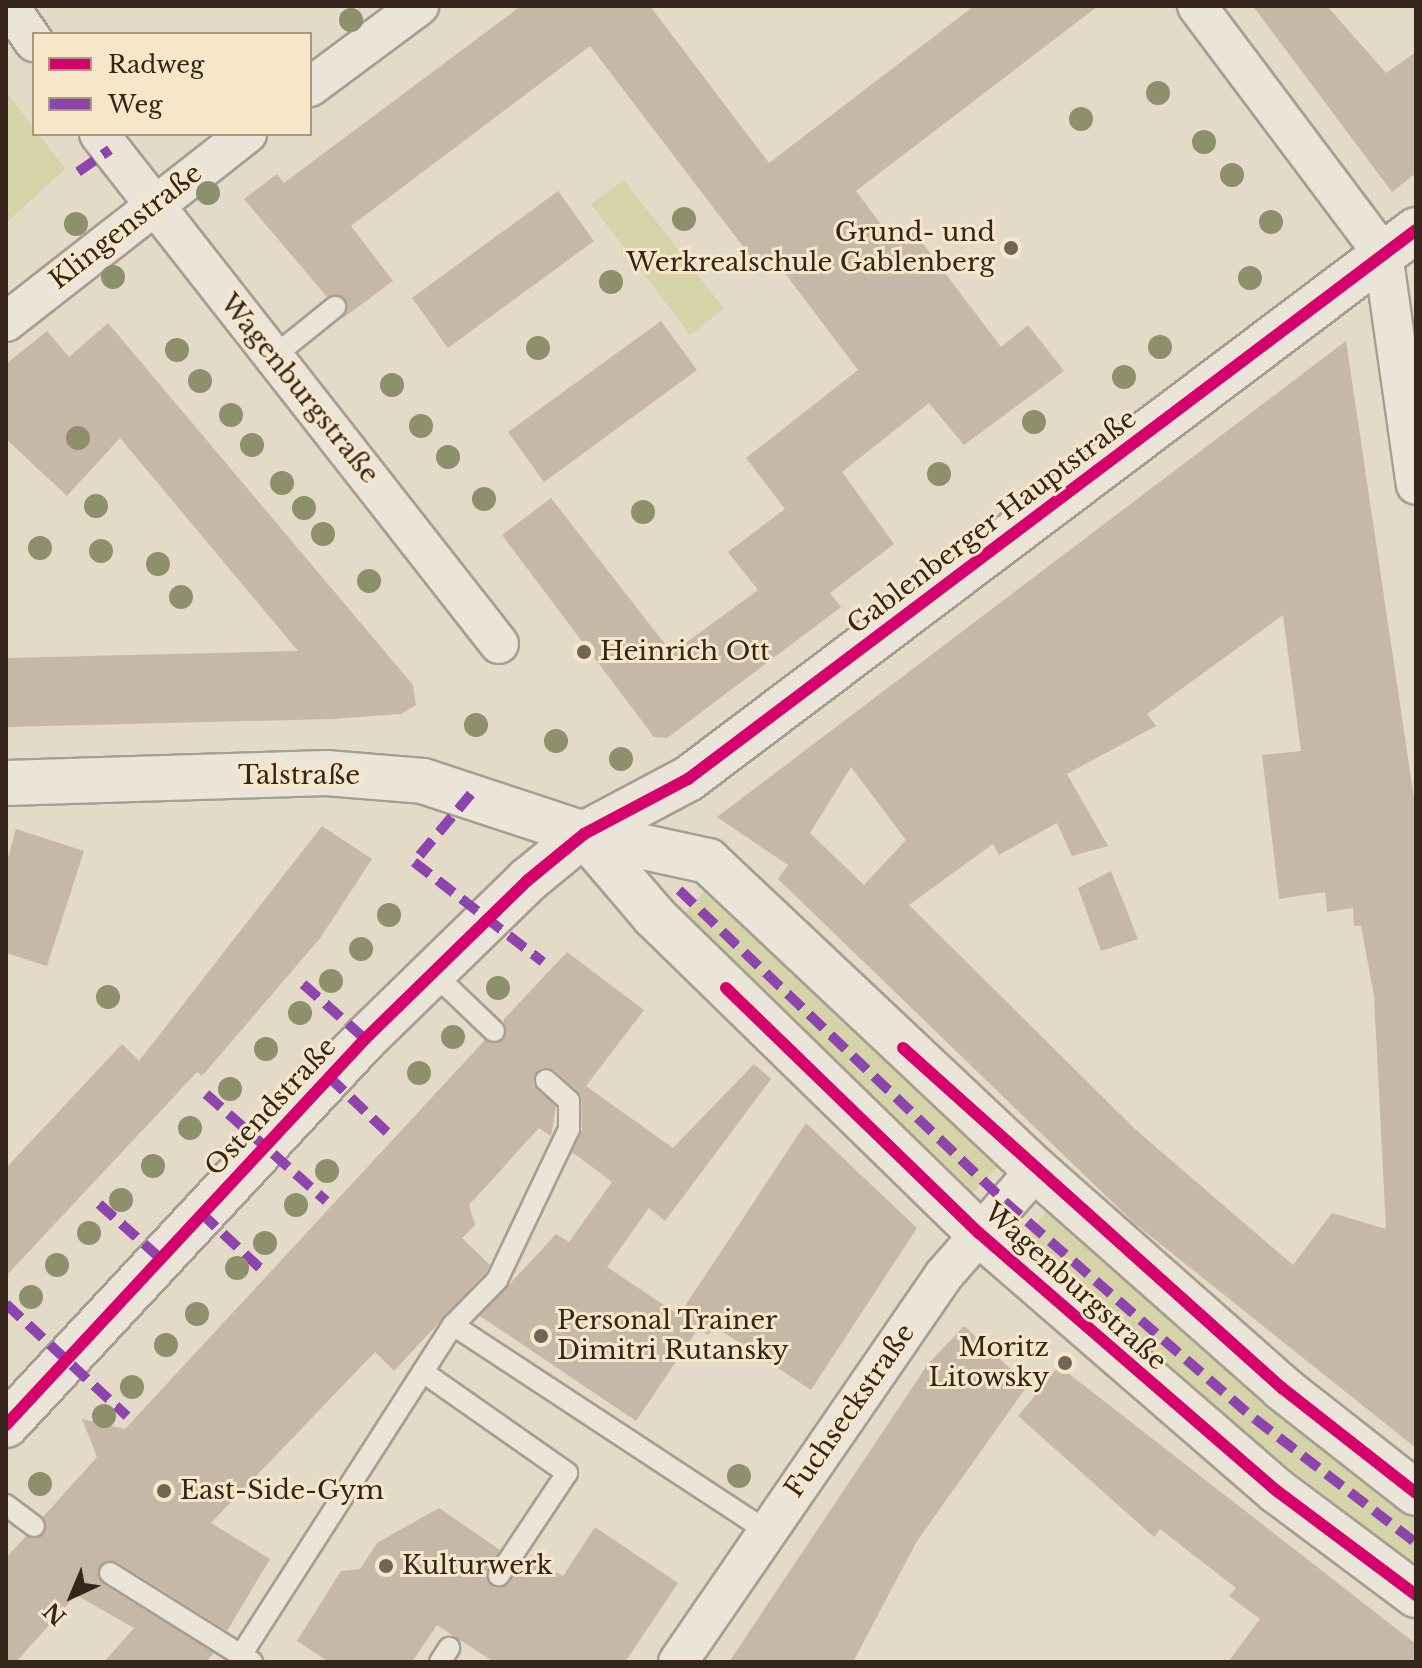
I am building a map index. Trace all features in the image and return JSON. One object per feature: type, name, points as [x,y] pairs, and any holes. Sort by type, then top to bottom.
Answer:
[{"type":"main road","name":"Gablenberger Hauptstraße","points":[[584,834],[688,779],[1400,242]]},
{"type":"main road","name":"Talstraße","points":[[6,783],[326,773],[423,781],[584,834]]},
{"type":"main road","name":"Ostendstraße","points":[[6,1425],[431,971],[584,834]]},
{"type":"main road","points":[[584,834],[708,861],[1036,1170],[1282,1388],[1416,1493]]},
{"type":"main road","name":"Wagenburgstraße","points":[[584,834],[654,916],[979,1233],[1277,1491],[1416,1595]]},
{"type":"street","points":[[9,6],[32,39]]},
{"type":"street","points":[[312,86],[419,6]]},
{"type":"street","points":[[1197,6],[1400,242],[1416,485]]},
{"type":"street","name":"Wagenburgstraße","points":[[100,136],[149,207],[273,357],[499,644]]},
{"type":"street","name":"Klingenstraße","points":[[6,322],[149,207],[244,136]]},
{"type":"street","name":"Fuchseckstraße","points":[[678,1662],[979,1233],[1036,1170]]},
{"type":"lane","points":[[273,357],[335,307]]},
{"type":"lane","points":[[431,971],[494,1031]]},
{"type":"lane","points":[[110,1573],[247,1658],[453,1325],[497,1280],[569,1129],[569,1101],[546,1080]]},
{"type":"lane","points":[[453,1325],[767,1531]]},
{"type":"lane","points":[[423,1372],[567,1473],[499,1575]]},
{"type":"lane","points":[[6,1505],[34,1526]]},
{"type":"shaded area","points":[[6,91],[32,125],[32,136],[40,136],[65,169],[6,223]]},
{"type":"shaded area","points":[[624,180],[724,309],[690,335],[591,204]]},
{"type":"shaded area","points":[[706,889],[1000,1165],[971,1195],[679,919]]},
{"type":"shaded area","points":[[1047,1210],[1264,1400],[1416,1518],[1416,1567],[1244,1433],[1021,1243]]},
{"type":"building","points":[[521,6],[650,6],[769,163],[974,6],[1098,6],[856,191],[895,243],[914,232],[1001,347],[1028,325],[1064,371],[964,445],[929,403],[842,472],[894,544],[830,593],[841,607],[667,738],[654,737],[502,535],[551,498],[672,653],[758,590],[728,552],[785,509],[746,458],[858,370],[772,256],[758,266],[590,46],[351,226],[393,281],[343,318],[345,298],[327,297],[244,199],[277,174],[284,183]]},
{"type":"building","points":[[1253,6],[1327,6],[1386,73],[1416,52],[1416,173],[1392,192]]},
{"type":"building","points":[[558,191],[594,241],[448,348],[412,298]]},
{"type":"building","points":[[661,321],[697,370],[544,482],[508,432]]},
{"type":"building","points":[[108,323],[413,685],[416,705],[401,714],[331,719],[6,727],[6,658],[298,651],[120,438],[67,496],[6,439],[6,364],[47,331],[69,357]]},
{"type":"building","points":[[1346,341],[1416,812],[1416,1448],[1134,1223],[778,879],[788,865],[717,817]],"holes":[[[1283,615],[1301,751],[1262,755],[1279,899],[1325,892],[1327,912],[1353,908],[1354,926],[1361,926],[1374,996],[1386,1229],[1332,1213],[1293,1265],[1136,1130],[909,905],[993,844],[999,855],[1057,823],[1072,856],[1108,846],[1067,774],[1156,726],[1147,714]],[[851,767],[906,840],[864,885],[810,833]]]},
{"type":"building","points":[[322,826],[372,859],[321,937],[202,1076],[197,1072],[6,1276],[6,1168],[122,1044],[139,1061]]},
{"type":"building","points":[[16,829],[84,851],[47,966],[6,953],[6,865]]},
{"type":"building","points":[[1111,871],[1138,939],[1101,951],[1078,888]]},
{"type":"building","points":[[567,952],[644,1010],[586,1086],[673,1148],[754,1064],[771,1079],[665,1221],[649,1208],[607,1267],[679,1315],[806,1123],[917,1228],[811,1390],[714,1326],[708,1335],[698,1329],[636,1421],[480,1316],[556,1234],[569,1242],[612,1182],[572,1152],[582,1130],[581,1095],[555,1070],[541,1068],[533,1083],[556,1107],[551,1136],[539,1128],[469,1205],[475,1225],[462,1238],[490,1265],[486,1272],[394,1371],[375,1352],[211,1523],[270,1559],[227,1631],[117,1562],[99,1567],[103,1584],[214,1653],[206,1662],[104,1662],[134,1628],[76,1595],[16,1662],[6,1662],[6,1558],[26,1536],[44,1534],[43,1517],[97,1457],[82,1419],[125,1429],[485,1040],[504,1039],[504,1019]]},
{"type":"building","points":[[964,1326],[1028,1385],[917,1541],[853,1662],[729,1662],[928,1364]]},
{"type":"building","points":[[1059,1366],[1416,1644],[1416,1662],[1228,1662],[1260,1619],[1229,1596],[1236,1588],[1160,1529],[1154,1537],[1018,1416]]},
{"type":"building","points":[[439,1508],[500,1550],[486,1573],[497,1588],[521,1565],[544,1565],[563,1576],[595,1527],[678,1583],[625,1662],[494,1662],[437,1625],[412,1662],[329,1662],[297,1641],[341,1571],[360,1569],[377,1543]]},
{"type":"marked path","points":[[78,172],[110,150]]},
{"type":"marked path","points":[[471,794],[414,862],[543,962]]},
{"type":"marked path","points":[[679,890],[1005,1202],[1255,1419],[1416,1543]]},
{"type":"marked path","points":[[303,984],[365,1039]]},
{"type":"marked path","points":[[329,1077],[387,1132]]},
{"type":"marked path","points":[[206,1094],[326,1201]]},
{"type":"marked path","points":[[99,1204],[160,1258]]},
{"type":"marked path","points":[[201,1213],[262,1270]]},
{"type":"marked path","points":[[6,1304],[127,1416]]},
{"type":"cycle path","points":[[6,1425],[365,1039],[528,880],[584,834],[688,779],[1416,230]]},
{"type":"cycle path","points":[[726,988],[979,1233],[1277,1491],[1416,1595]]},
{"type":"cycle path","points":[[903,1048],[1282,1388],[1416,1493]]},
{"type":"place","name":"Grund- und Werkrealschule Gablenberg","points":[[1011,248]]},
{"type":"place","name":"Heinrich Ott","points":[[584,652]]},
{"type":"place","name":"Personal Trainer Dimitri Rutansky","points":[[541,1336]]},
{"type":"place","name":"Moritz Litowsky","points":[[1065,1363]]},
{"type":"place","name":"East-Side-Gym","points":[[164,1491]]},
{"type":"place","name":"Kulturwerk","points":[[386,1566]]}]
